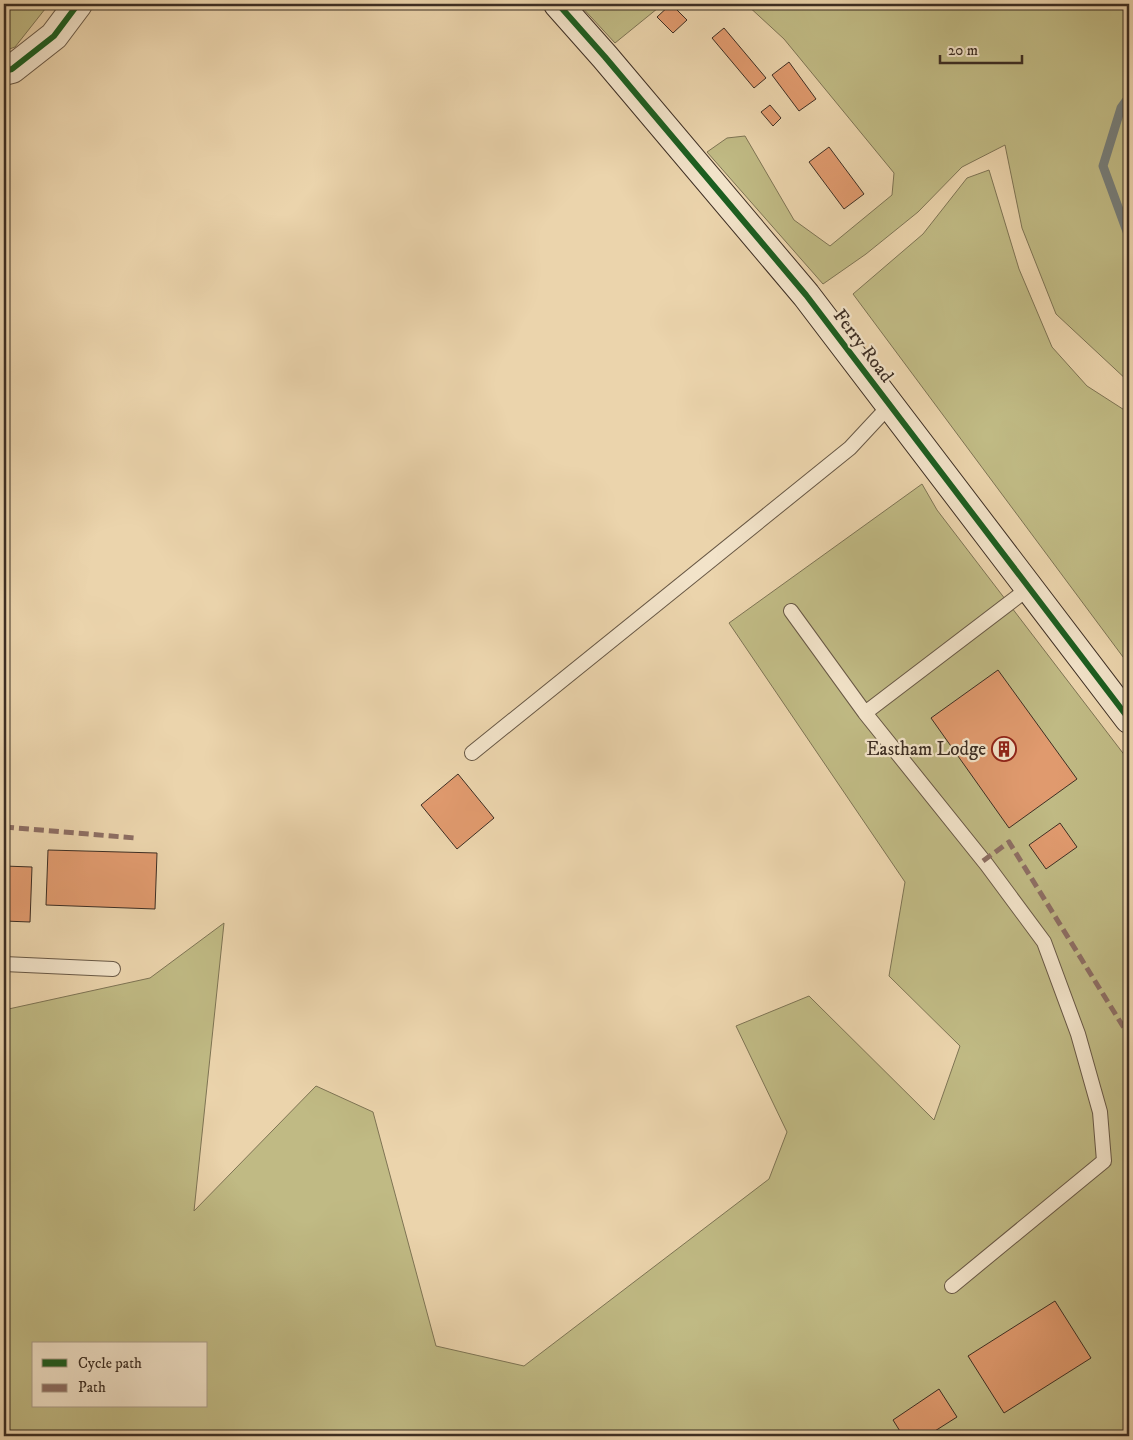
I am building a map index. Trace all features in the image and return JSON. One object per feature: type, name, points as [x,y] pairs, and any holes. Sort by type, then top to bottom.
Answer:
[{"type":"street","points":[[4,71],[12,69],[54,36],[78,4]]},
{"type":"street","name":"Ferry Road","points":[[558,4],[806,295],[1129,719]]},
{"type":"lane","points":[[472,753],[850,448],[890,406]]},
{"type":"lane","points":[[865,713],[1029,588]]},
{"type":"lane","points":[[791,611],[865,713],[987,865],[1044,942],[1078,1034],[1100,1112],[1104,1161],[952,1286]]},
{"type":"lane","points":[[4,964],[113,969]]},
{"type":"shaded area","points":[[4,4],[49,4],[15,47],[4,51]]},
{"type":"shaded area","points":[[579,4],[663,4],[615,43]]},
{"type":"shaded area","points":[[746,4],[1129,4],[1129,382],[1056,314],[1022,228],[1005,145],[962,167],[918,212],[866,254],[823,284],[707,152],[727,138],[745,136],[794,220],[830,246],[892,195],[894,173],[784,39]]},
{"type":"shaded area","points":[[989,170],[1019,269],[1052,347],[1087,386],[1129,413],[1129,665],[853,294],[923,234],[967,178]]},
{"type":"shaded area","points":[[922,484],[937,510],[1129,761],[1129,1436],[4,1436],[4,1010],[150,978],[224,923],[194,1211],[316,1086],[373,1112],[436,1346],[524,1366],[769,1179],[787,1132],[736,1026],[809,996],[934,1120],[960,1046],[889,976],[905,882],[729,623]]},
{"type":"building","points":[[671,4],[687,20],[673,33],[657,17]]},
{"type":"building","points":[[724,28],[766,78],[754,88],[712,38]]},
{"type":"building","points":[[789,62],[816,99],[799,111],[772,75]]},
{"type":"building","points":[[770,105],[781,118],[773,126],[761,112]]},
{"type":"building","points":[[829,147],[864,194],[844,209],[809,162]]},
{"type":"building","name":"Eastham Lodge","points":[[998,670],[1077,779],[1009,828],[931,718]]},
{"type":"building","points":[[458,774],[494,818],[457,849],[421,805]]},
{"type":"building","points":[[1060,823],[1077,847],[1046,869],[1029,845]]},
{"type":"building","points":[[48,850],[157,853],[155,909],[46,905]]},
{"type":"building","points":[[4,866],[32,867],[30,922],[4,921]]},
{"type":"building","points":[[1055,1301],[1091,1358],[1004,1413],[968,1356]]},
{"type":"building","points":[[939,1389],[957,1417],[927,1436],[903,1436],[893,1420]]},
{"type":"waterway","points":[[1129,97],[1121,108],[1103,166],[1129,237]]},
{"type":"marked path","points":[[4,827],[135,838]]},
{"type":"marked path","points":[[983,861],[1009,842],[1129,1036]]},
{"type":"cycle path","points":[[4,71],[12,69],[54,36],[78,4]]},
{"type":"cycle path","points":[[558,4],[806,295],[1129,719]]},
{"type":"place","name":"Eastham Lodge","points":[[1004,749]]}]
